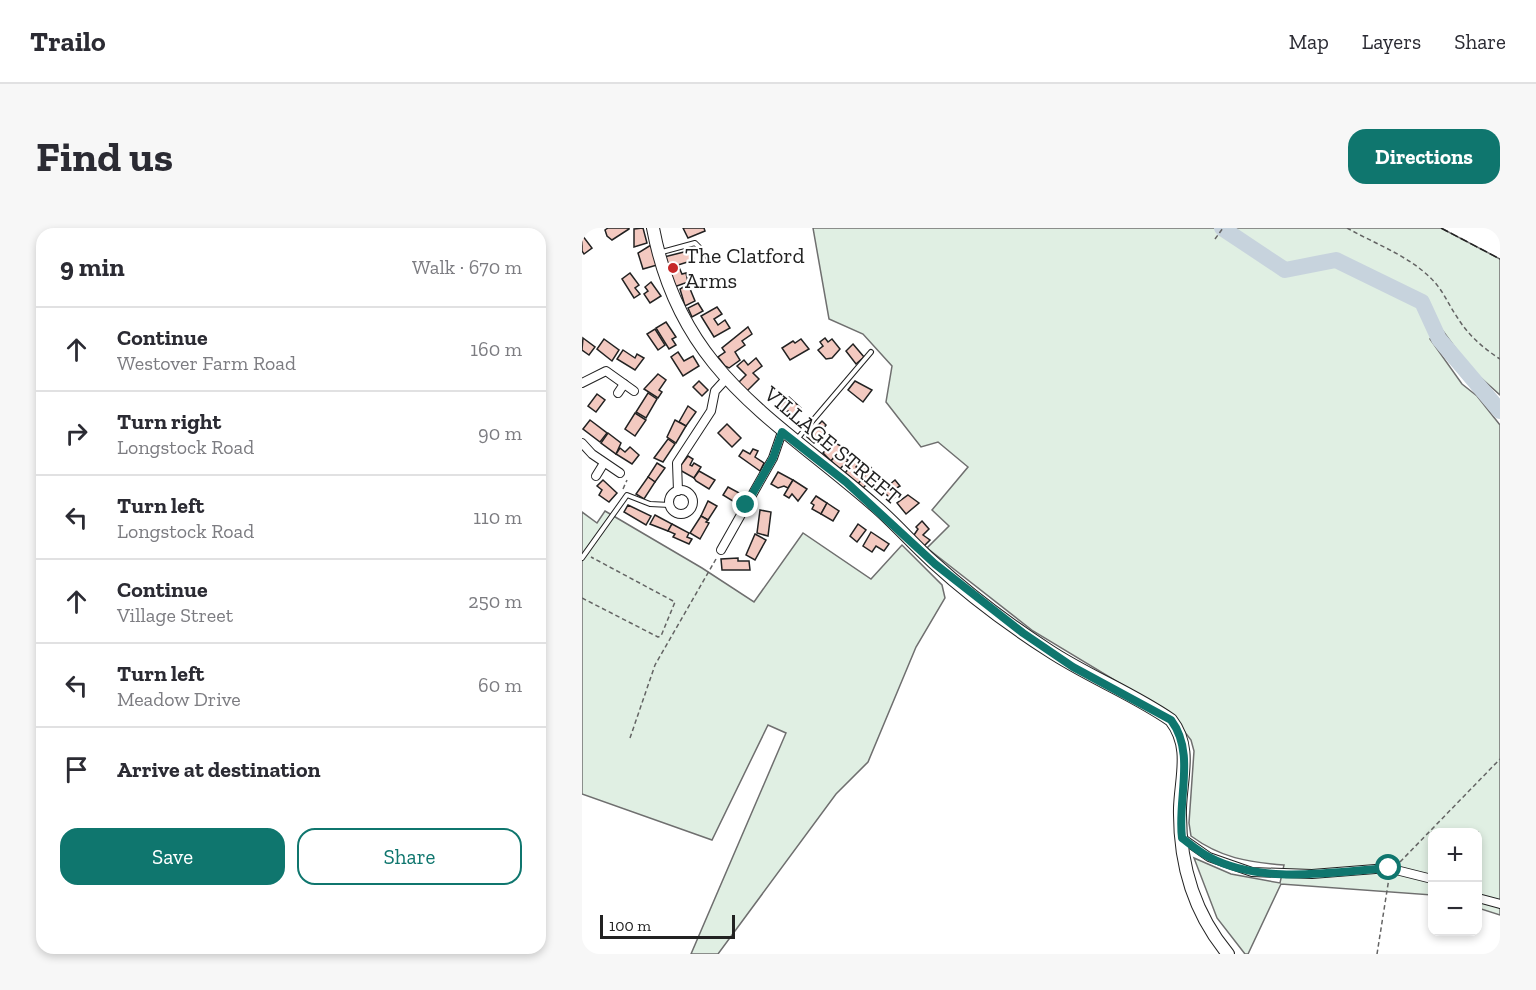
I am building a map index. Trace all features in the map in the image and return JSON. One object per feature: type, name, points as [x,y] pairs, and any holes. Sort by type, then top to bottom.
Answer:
[{"type":"street","name":"VILLAGE STREET","points":[[653,228],[658,253],[675,302],[703,348],[726,379],[782,432],[874,505],[935,564],[1047,650],[1161,713],[1176,726],[1184,751],[1180,811],[1186,869],[1195,899],[1210,930],[1228,954]]},
{"type":"street","points":[[582,382],[606,371],[634,391]]},
{"type":"street","points":[[678,491],[677,463],[711,411],[715,391],[726,379]]},
{"type":"street","points":[[618,393],[624,384]]},
{"type":"street","points":[[721,550],[773,458],[782,432]]},
{"type":"street","points":[[582,443],[604,463],[620,473]]},
{"type":"street","points":[[596,476],[604,463]]},
{"type":"street","points":[[678,491],[686,491],[692,496],[692,507],[686,513],[678,513],[670,505],[672,495],[678,491]]},
{"type":"street","points":[[1182,838],[1209,857],[1252,872],[1312,874],[1389,868],[1428,878]]},
{"type":"street","points":[[1482,899],[1500,904]]},
{"type":"lane","points":[[658,253],[695,243],[699,246],[704,261]]},
{"type":"lane","points":[[794,442],[871,352]]},
{"type":"lane","points":[[584,556],[622,499],[633,496],[650,504],[670,505]]},
{"type":"path","points":[[1215,239],[1223,228]]},
{"type":"path","points":[[1347,228],[1411,262],[1426,274],[1437,286],[1468,332],[1484,349],[1500,359]]},
{"type":"path","points":[[620,473],[627,480],[622,499]]},
{"type":"path","points":[[630,738],[655,665],[721,550]]},
{"type":"path","points":[[582,598],[658,637],[661,636],[673,612],[675,602],[584,556]]},
{"type":"path","points":[[1399,862],[1500,759]]},
{"type":"path","points":[[1377,954],[1386,888],[1391,871]]},
{"type":"green space","points":[[813,228],[1441,228],[1500,259],[1500,395],[1470,368],[1443,331],[1430,339],[1462,384],[1477,396],[1500,425],[1500,915],[1482,909],[1482,828],[1428,828],[1428,895],[1281,884],[1248,954],[1245,954],[1217,918],[1194,858],[1231,874],[1280,883],[1284,865],[1235,858],[1191,836],[1189,823],[1194,751],[1191,740],[1171,714],[1033,631],[927,548],[949,526],[932,510],[968,467],[938,442],[921,447],[886,402],[892,366],[863,334],[829,319]]},
{"type":"green space","points":[[605,511],[702,568],[754,602],[803,533],[871,579],[902,545],[942,585],[945,598],[916,647],[868,762],[836,794],[718,954],[691,954],[786,733],[768,725],[712,840],[582,794],[582,512],[597,523]]},
{"type":"building","points":[[608,228],[629,229],[612,240],[607,236],[605,230]]},
{"type":"building","points":[[643,228],[647,243],[634,247],[634,229]]},
{"type":"building","points":[[683,228],[704,228],[705,231],[688,238]]},
{"type":"building","points":[[582,235],[592,248],[584,254],[582,251]]},
{"type":"building","points":[[651,245],[657,265],[643,269],[638,253]]},
{"type":"building","name":"The Clatford Arms","points":[[692,250],[694,260],[678,265],[682,274],[686,273],[688,282],[674,287],[664,257]]},
{"type":"building","points":[[630,273],[639,285],[635,288],[640,294],[634,298],[622,279]]},
{"type":"building","points":[[651,282],[661,296],[650,303],[644,294],[648,291],[645,287]]},
{"type":"building","points":[[688,284],[695,301],[685,306],[680,289]]},
{"type":"building","points":[[698,303],[703,311],[692,317],[688,308]]},
{"type":"building","points":[[717,307],[722,314],[714,319],[718,325],[725,320],[730,328],[714,337],[701,316]]},
{"type":"building","points":[[666,322],[676,337],[672,339],[676,345],[669,349],[656,328]]},
{"type":"building","points":[[748,327],[752,334],[742,341],[745,345],[735,352],[740,360],[729,368],[725,366],[718,357],[725,352],[722,348]]},
{"type":"building","points":[[655,329],[665,345],[658,350],[647,334]]},
{"type":"building","points":[[583,338],[595,347],[589,355],[582,350]]},
{"type":"building","points":[[825,338],[828,342],[832,339],[840,349],[832,358],[826,359],[818,350],[823,346],[820,342]]},
{"type":"building","points":[[604,339],[619,350],[612,361],[597,349]]},
{"type":"building","points":[[801,339],[809,349],[790,360],[782,348]]},
{"type":"building","points":[[853,344],[864,357],[856,364],[846,351]]},
{"type":"building","points":[[623,350],[635,358],[637,354],[644,358],[635,370],[617,359]]},
{"type":"building","points":[[678,352],[684,361],[693,356],[699,366],[683,376],[671,357]]},
{"type":"building","points":[[756,358],[762,366],[753,373],[759,379],[744,394],[736,385],[746,375],[737,366],[744,360],[748,365]]},
{"type":"building","points":[[658,374],[666,380],[659,390],[662,392],[658,398],[644,389]]},
{"type":"building","points":[[699,381],[708,390],[702,396],[693,387]]},
{"type":"building","points":[[855,381],[872,390],[863,402],[848,390]]},
{"type":"building","points":[[648,393],[657,399],[646,418],[636,412]]},
{"type":"building","points":[[597,394],[605,400],[596,412],[588,406]]},
{"type":"building","points":[[789,397],[801,408],[793,416],[788,411],[784,414],[778,408]]},
{"type":"building","points":[[688,406],[696,412],[686,426],[679,422]]},
{"type":"building","points":[[635,413],[646,420],[635,436],[625,429]]},
{"type":"building","points":[[590,420],[607,433],[600,442],[583,429]]},
{"type":"building","points":[[675,420],[686,426],[676,443],[667,437]]},
{"type":"building","points":[[822,421],[826,425],[823,429],[830,435],[823,443],[818,439],[814,443],[807,437]]},
{"type":"building","points":[[727,424],[741,438],[732,447],[718,433]]},
{"type":"building","points":[[608,433],[621,443],[616,454],[601,443]]},
{"type":"building","points":[[668,439],[675,444],[663,462],[654,458]]},
{"type":"building","points":[[833,442],[843,447],[831,461],[823,453]]},
{"type":"building","points":[[630,447],[639,455],[632,464],[616,454],[620,448],[625,452]]},
{"type":"building","points":[[843,447],[849,451],[844,457],[848,460],[840,469],[831,461]]},
{"type":"building","points":[[753,449],[758,451],[755,457],[764,463],[760,471],[739,456],[743,450],[750,454]]},
{"type":"building","points":[[688,456],[693,459],[690,465],[694,463],[701,467],[694,478],[678,469]]},
{"type":"building","points":[[856,460],[860,463],[856,467],[859,469],[862,466],[871,468],[858,484],[845,473]]},
{"type":"building","points":[[657,463],[665,468],[655,482],[648,477]]},
{"type":"building","points":[[871,468],[873,474],[869,478],[875,483],[870,488],[866,485],[863,488],[858,484]]},
{"type":"building","points":[[699,471],[715,480],[709,489],[694,478]]},
{"type":"building","points":[[778,472],[793,480],[788,488],[784,486],[778,488],[771,484]]},
{"type":"building","points":[[648,477],[655,482],[644,499],[636,494]]},
{"type":"building","points":[[603,480],[617,493],[609,502],[599,495],[602,490],[597,486]]},
{"type":"building","points":[[793,480],[807,489],[798,501],[792,494],[789,498],[784,495]]},
{"type":"building","points":[[895,480],[900,486],[895,489],[899,494],[891,500],[883,490]]},
{"type":"building","points":[[728,487],[741,494],[736,503],[723,495]]},
{"type":"building","points":[[908,495],[919,503],[906,514],[897,503]]},
{"type":"building","points":[[816,496],[827,503],[821,514],[812,509],[814,505],[811,503]]},
{"type":"building","points":[[708,501],[717,506],[708,520],[701,516]]},
{"type":"building","points":[[827,503],[839,511],[833,521],[821,514]]},
{"type":"building","points":[[628,505],[651,516],[646,525],[624,512]]},
{"type":"building","points":[[760,510],[771,512],[768,536],[757,533]]},
{"type":"building","points":[[655,515],[672,524],[668,531],[650,524]]},
{"type":"building","points":[[701,516],[709,523],[700,539],[690,533]]},
{"type":"building","points":[[922,521],[929,529],[923,535],[930,540],[922,548],[912,538],[918,529],[916,527]]},
{"type":"building","points":[[672,524],[689,533],[687,537],[692,539],[689,544],[673,537],[675,534],[668,531]]},
{"type":"building","points":[[858,524],[866,530],[857,542],[850,536]]},
{"type":"building","points":[[871,532],[889,544],[884,551],[876,546],[872,552],[863,546]]},
{"type":"building","points":[[755,534],[766,540],[755,560],[746,555]]},
{"type":"building","points":[[738,558],[738,561],[749,561],[750,570],[722,570],[721,559]]},
{"type":"waterway","points":[[1222,228],[1285,270],[1336,260],[1422,302],[1439,339],[1500,411]]},
{"type":"fence","points":[[1441,228],[1500,259]]},
{"type":"place","name":"The Clatford Arms","points":[[673,268]]},
{"type":"route","points":[[746,505],[773,458],[782,432],[874,505],[935,564],[1023,633],[1073,667],[1171,720],[1180,734],[1184,751],[1180,799],[1182,838],[1209,857],[1252,872],[1312,874],[1389,868]]}]
